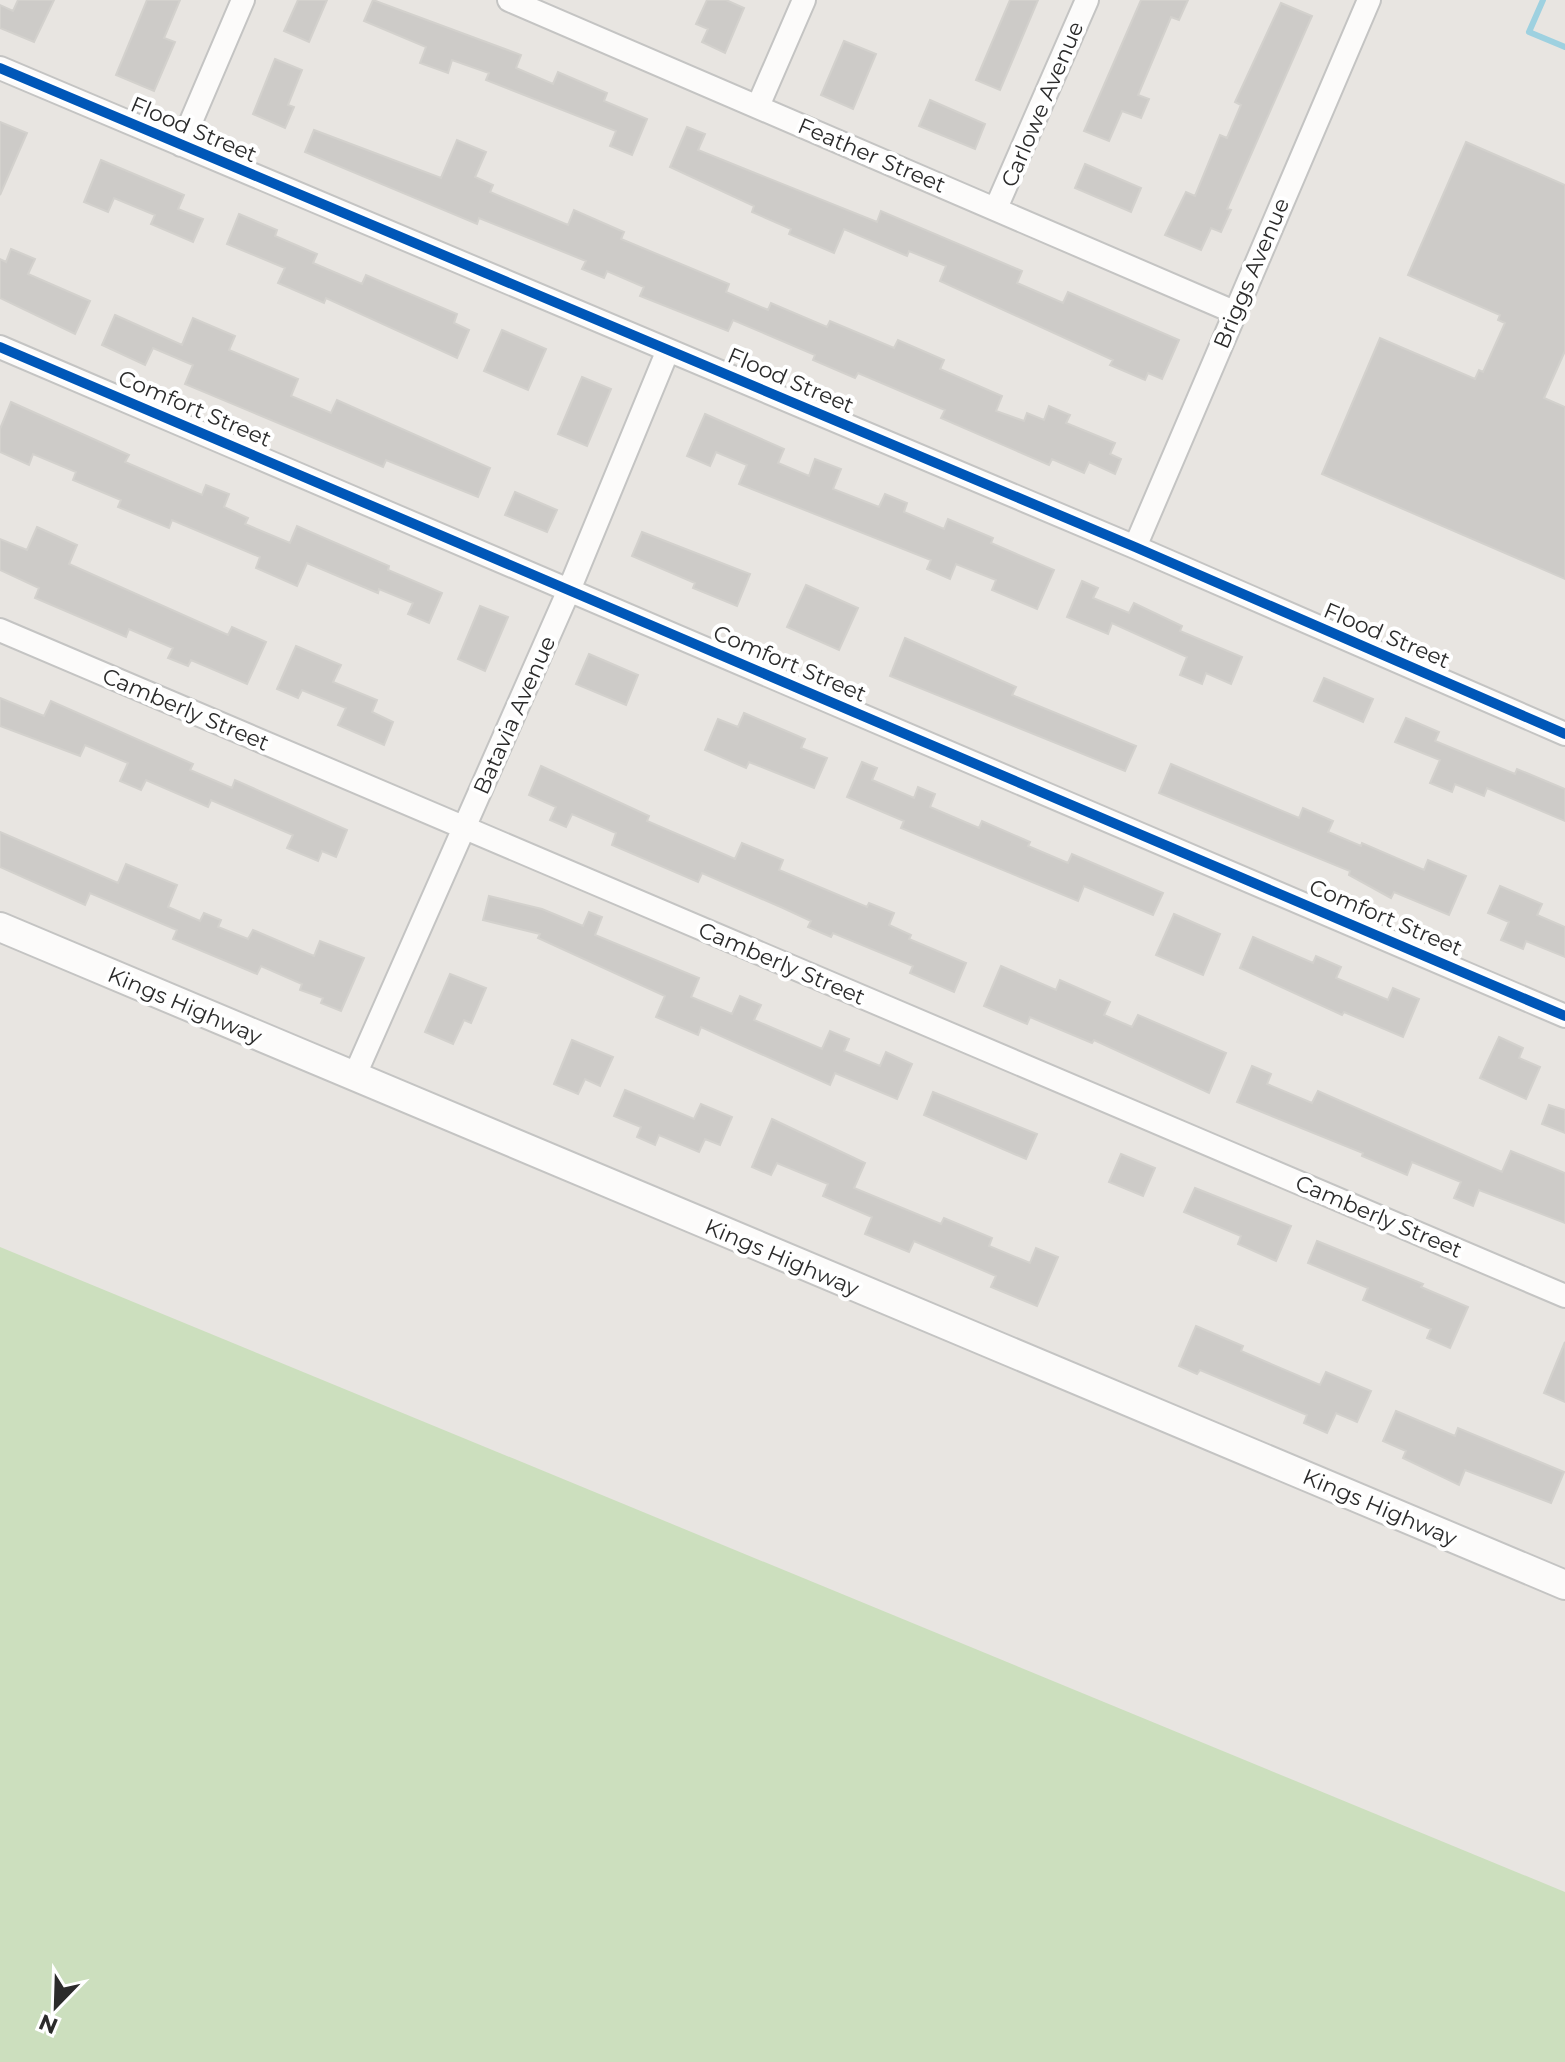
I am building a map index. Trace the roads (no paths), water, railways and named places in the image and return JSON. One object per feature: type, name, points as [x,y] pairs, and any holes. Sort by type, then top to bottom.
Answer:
[{"type":"street","points":[[181,145],[243,0]]},
{"type":"street","points":[[758,106],[804,0]]},
{"type":"street","name":"Carlowe Avenue","points":[[996,208],[1087,0]]},
{"type":"street","name":"Briggs Avenue","points":[[1135,547],[1369,0]]},
{"type":"street","name":"Feather Street","points":[[515,1],[1234,312]]},
{"type":"street","name":"Flood Street","points":[[0,68],[1135,547],[1565,734]]},
{"type":"street","name":"Comfort Street","points":[[0,347],[1565,1016]]},
{"type":"street","name":"Batavia Avenue","points":[[354,1077],[569,590],[668,350]]},
{"type":"street","name":"Camberly Street","points":[[0,630],[1565,1296]]},
{"type":"street","name":"Kings Highway","points":[[0,927],[1565,1585]]},
{"type":"waterway","points":[[1543,0],[1529,32],[1565,47]]}]
